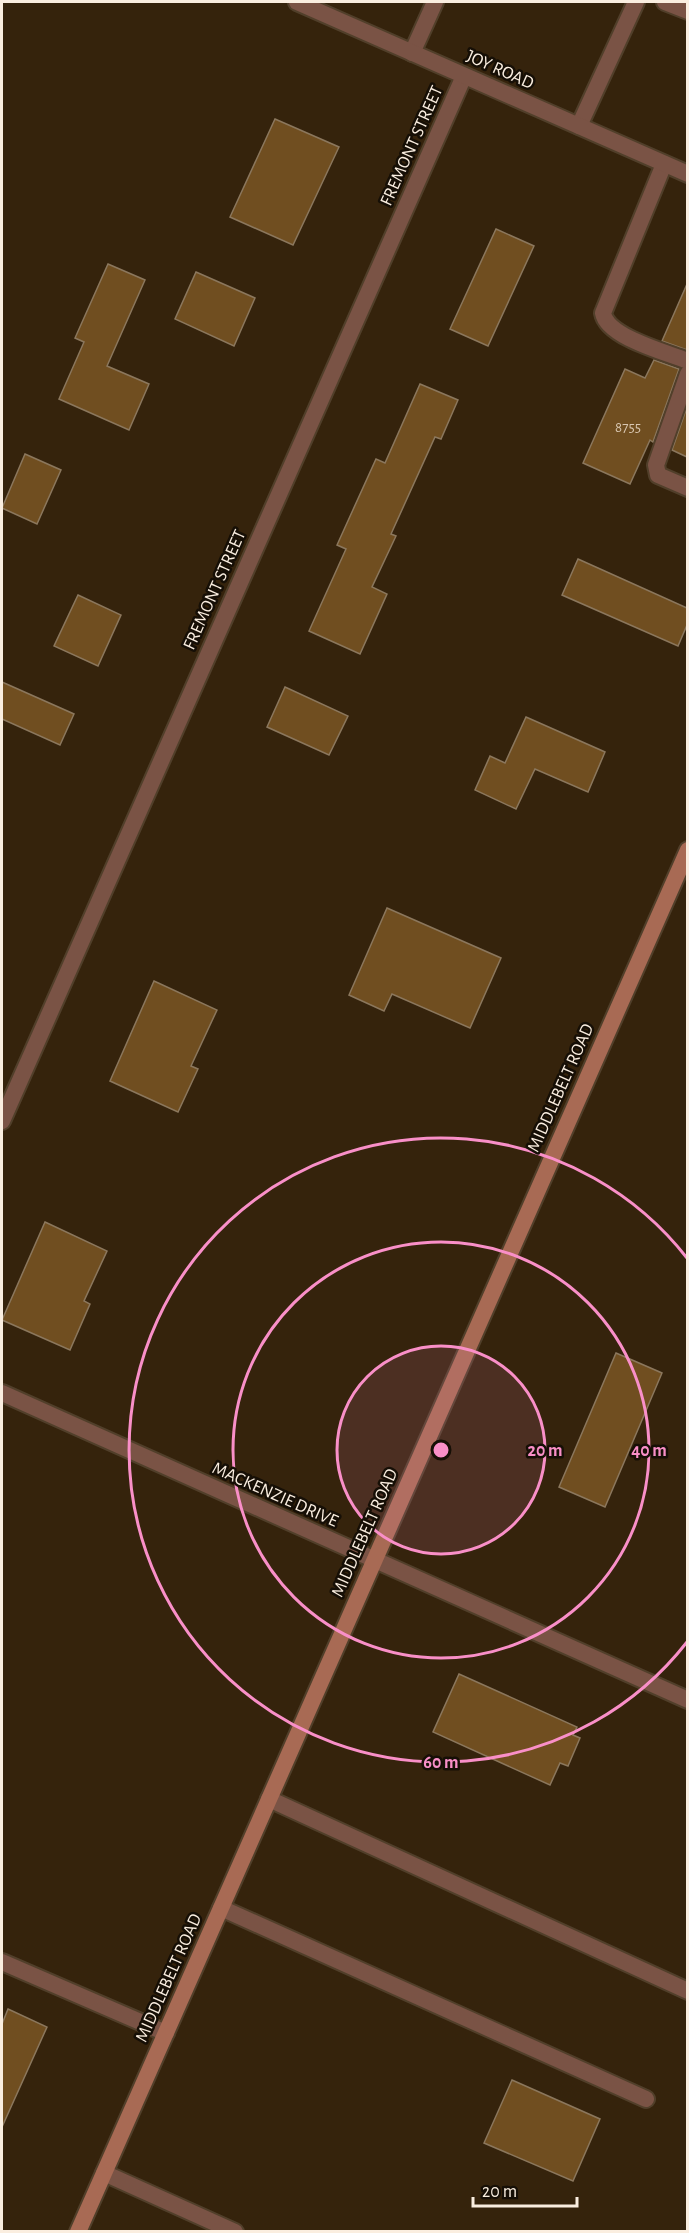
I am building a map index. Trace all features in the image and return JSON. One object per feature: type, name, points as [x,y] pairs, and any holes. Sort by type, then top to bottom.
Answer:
[{"type":"main road","name":"MIDDLEBELT ROAD","points":[[78,2232],[374,1561],[683,874],[687,850]]},
{"type":"street","name":"JOY ROAD","points":[[297,2],[687,174]]},
{"type":"street","points":[[412,53],[435,2]]},
{"type":"street","points":[[579,126],[636,2]]},
{"type":"street","points":[[665,2],[687,11]]},
{"type":"street","name":"FREMONT STREET","points":[[2,1121],[464,76]]},
{"type":"street","points":[[664,164],[603,313],[604,321],[615,332],[687,361]]},
{"type":"street","points":[[687,374],[656,465],[658,475],[687,488]]},
{"type":"street","name":"MACKENZIE DRIVE","points":[[2,1393],[687,1700]]},
{"type":"street","points":[[269,1799],[687,1991]]},
{"type":"street","points":[[221,1908],[646,2099]]},
{"type":"street","points":[[2,1962],[166,2033]]},
{"type":"street","points":[[104,2173],[235,2232]]},
{"type":"building","points":[[275,119],[339,147],[293,245],[230,217]]},
{"type":"building","points":[[496,229],[534,246],[488,346],[450,329]]},
{"type":"building","points":[[108,264],[145,280],[107,366],[149,384],[129,430],[59,399],[84,342],[75,338]]},
{"type":"building","points":[[196,272],[255,298],[234,346],[175,319]]},
{"type":"building","points":[[687,284],[687,350],[662,341]]},
{"type":"building","points":[[654,360],[679,369],[653,442],[650,440],[630,484],[583,463],[625,369],[645,378]]},
{"type":"building","points":[[420,384],[458,400],[441,439],[435,437],[391,534],[396,536],[372,587],[387,594],[360,654],[309,631],[346,549],[337,545],[376,459],[385,463]]},
{"type":"building","points":[[687,407],[687,457],[672,450]]},
{"type":"building","points":[[25,454],[61,470],[37,524],[2,508]]},
{"type":"building","points":[[578,559],[687,608],[687,625],[678,646],[562,595]]},
{"type":"building","points":[[78,595],[121,615],[98,666],[54,646]]},
{"type":"building","points":[[2,682],[74,714],[60,745],[2,719]]},
{"type":"building","points":[[285,687],[348,716],[329,755],[267,727]]},
{"type":"building","points":[[526,717],[605,752],[588,792],[535,769],[516,809],[475,790],[490,756],[505,763]]},
{"type":"building","points":[[387,908],[501,958],[470,1028],[392,994],[384,1011],[349,995]]},
{"type":"building","points":[[154,981],[217,1010],[191,1066],[198,1069],[178,1112],[110,1081]]},
{"type":"building","points":[[45,1222],[107,1251],[84,1301],[90,1304],[70,1350],[2,1320]]},
{"type":"building","points":[[616,1353],[662,1373],[605,1507],[559,1487]]},
{"type":"building","points":[[459,1674],[577,1727],[573,1735],[580,1738],[568,1766],[560,1763],[550,1785],[433,1732]]},
{"type":"building","points":[[8,2009],[47,2027],[2,2127],[2,2024]]},
{"type":"building","points":[[512,2080],[600,2119],[573,2181],[484,2143]]}]
